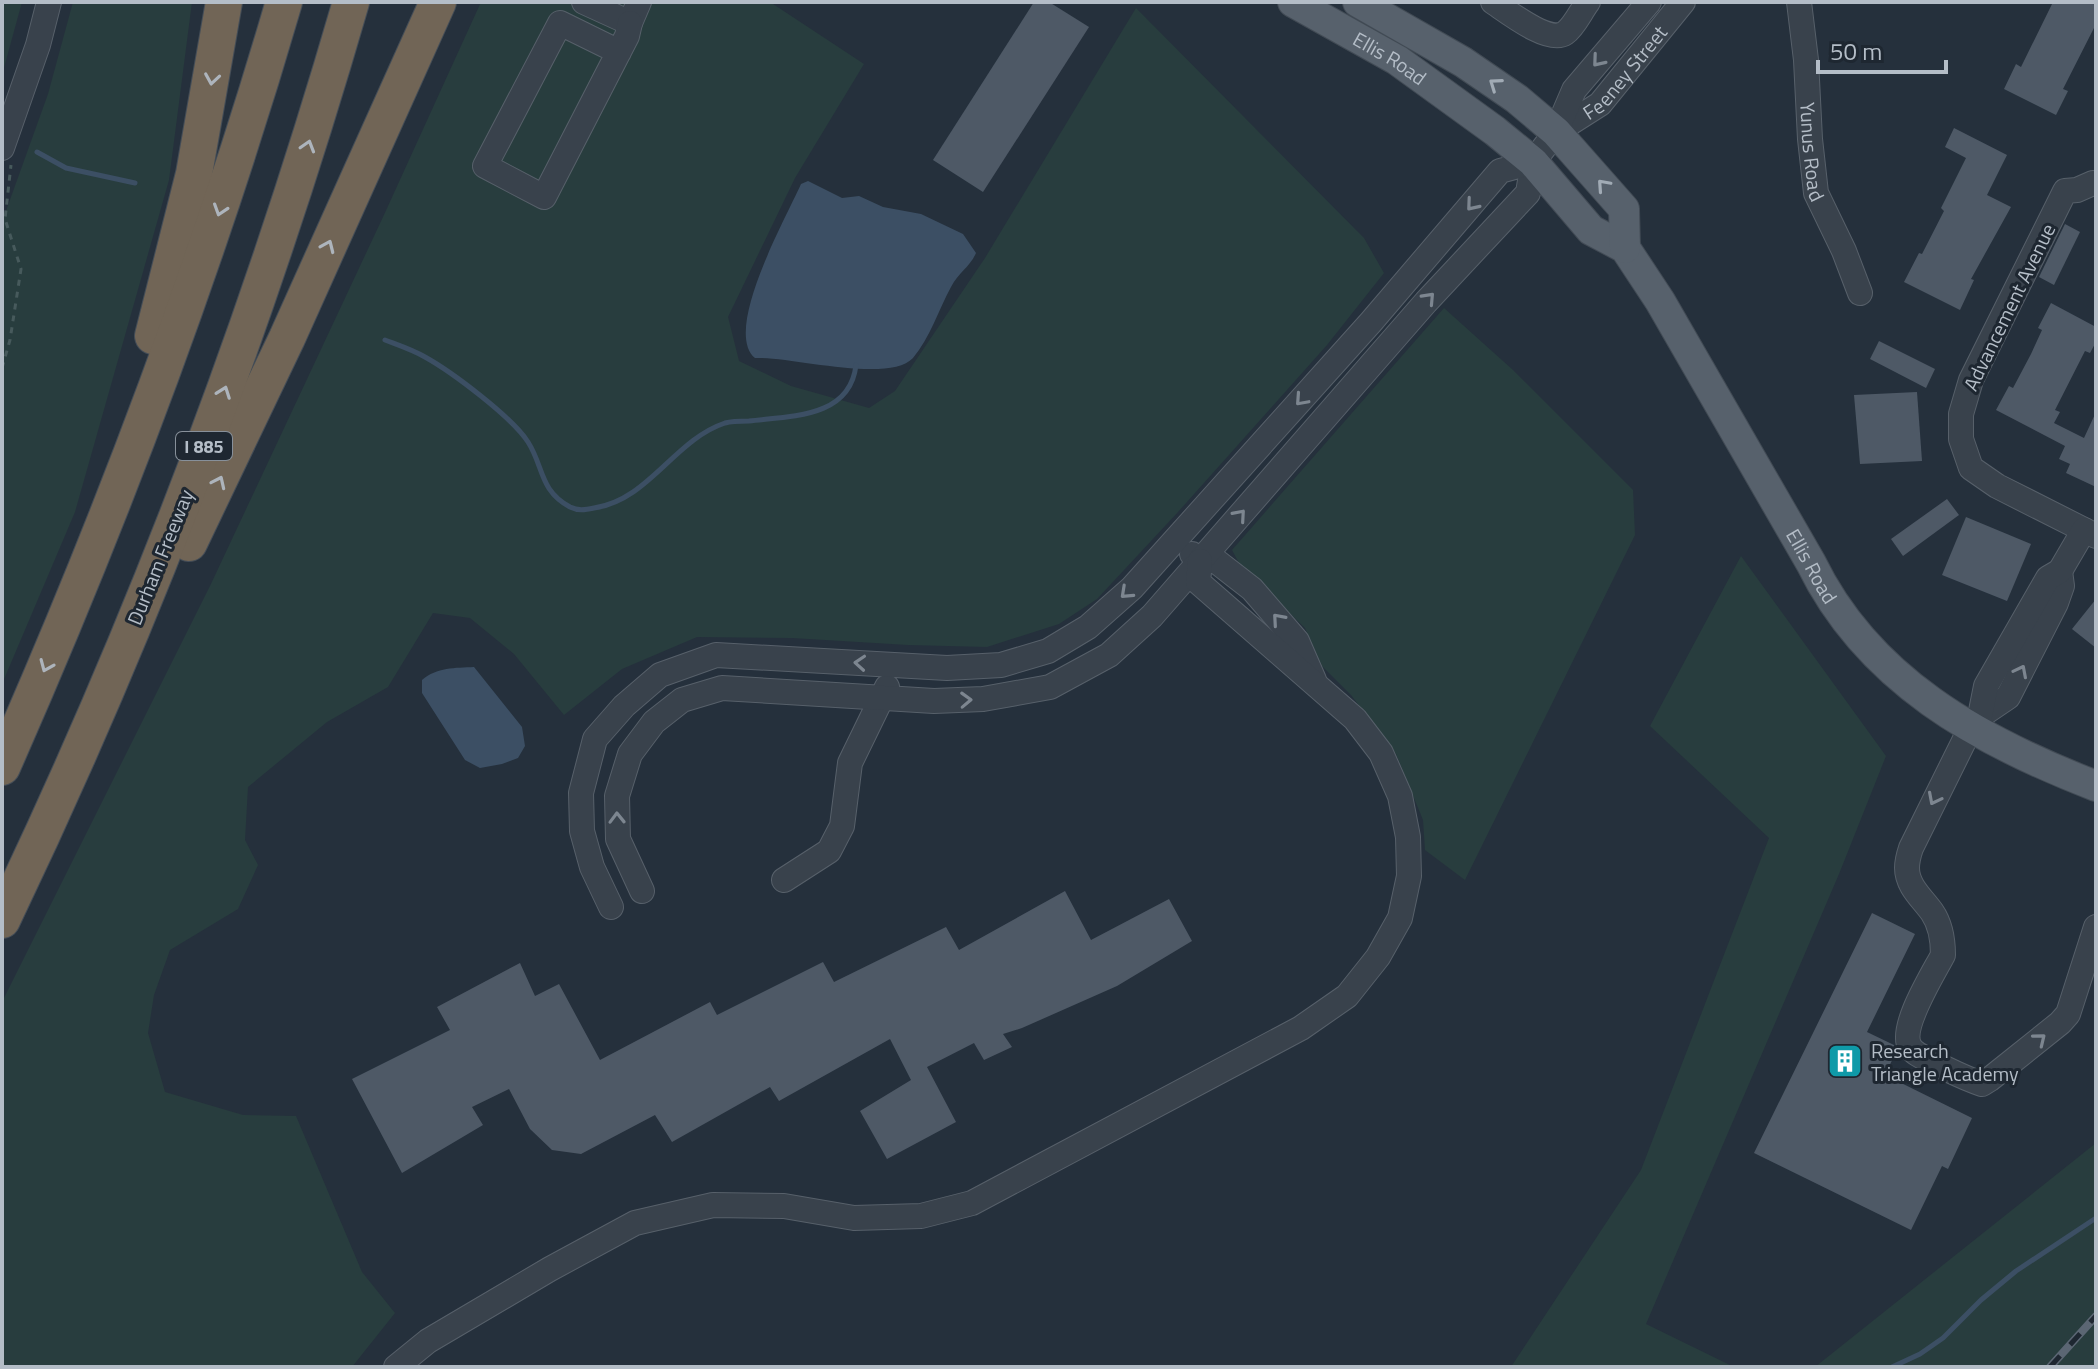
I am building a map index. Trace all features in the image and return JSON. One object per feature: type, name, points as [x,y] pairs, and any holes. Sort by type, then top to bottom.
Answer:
[{"type":"highway","points":[[76,594],[175,254],[207,106],[224,2]]},
{"type":"highway","points":[[2,767],[144,423],[238,156],[284,2]]},
{"type":"highway","name":"Durham Freeway","points":[[2,920],[111,678],[204,446],[294,191],[351,2]]},
{"type":"highway","points":[[22,878],[212,496],[438,2]]},
{"type":"main road","name":"Ellis Road","points":[[1293,2],[1397,60],[1485,122],[1533,162],[1591,230],[1625,248],[1660,301],[1811,563],[1826,595],[1882,661],[1941,710],[1975,723],[2096,786]]},
{"type":"main road","name":"Ellis Road","points":[[1358,2],[1463,62],[1517,99],[1556,132],[1624,209],[1625,248]]},
{"type":"street","points":[[8,152],[49,2]]},
{"type":"street","points":[[584,2],[634,12],[627,36],[619,52],[544,197],[485,166],[560,23],[619,52]]},
{"type":"street","points":[[1493,2],[1545,34],[1556,37],[1567,32],[1588,2]]},
{"type":"street","name":"Feeney Street","points":[[1533,162],[1556,132],[1574,90],[1649,2]]},
{"type":"street","name":"Feeney Street","points":[[1556,132],[1600,104],[1683,2]]},
{"type":"street","name":"Yunus Road","points":[[1799,2],[1816,193],[1860,293]]},
{"type":"street","points":[[611,907],[592,867],[582,831],[581,793],[595,739],[636,695],[660,675],[716,655],[947,668],[1001,665],[1048,651],[1099,618],[1132,588],[1371,322],[1500,171],[1533,162],[1528,193],[1393,339],[1152,616],[1109,655],[1050,687],[983,699],[934,701],[722,688],[682,700],[654,722],[630,754],[617,796],[618,839],[642,891]]},
{"type":"street","name":"Advancement Avenue","points":[[1975,723],[2008,697],[2041,610],[2062,586],[2060,571],[2090,533],[1997,486],[1971,468],[1961,439],[1961,414],[1971,380],[2065,191],[2077,190],[2095,177]]},
{"type":"street","points":[[1371,322],[1393,339]]},
{"type":"street","points":[[1175,539],[1200,561]]},
{"type":"street","points":[[396,1367],[428,1341],[635,1223],[713,1205],[784,1206],[854,1218],[921,1216],[972,1203],[1301,1028],[1347,996],[1378,957],[1400,918],[1409,876],[1408,837],[1400,796],[1381,753],[1355,719],[1198,582],[1200,561]]},
{"type":"street","points":[[784,880],[829,851],[842,826],[850,763],[884,697],[893,665]]},
{"type":"street","points":[[1975,723],[1911,848],[1906,869],[1912,888],[1934,915],[1943,939],[1943,955],[1907,1032],[1909,1046],[1916,1053],[1967,1080],[1982,1084],[1990,1079],[2068,1014],[2096,927]]},
{"type":"path","points":[[2,368],[10,340],[21,269],[5,219],[8,152]]},
{"type":"green space","points":[[2,2],[22,2],[2,75]]},
{"type":"green space","points":[[73,2],[192,2],[169,180],[75,512],[2,684],[2,222],[48,94]]},
{"type":"green space","points":[[481,2],[770,2],[864,64],[795,178],[728,317],[739,361],[791,386],[869,408],[895,391],[985,258],[1136,8],[1364,238],[1384,273],[1327,345],[1178,512],[1097,599],[1059,624],[987,647],[697,637],[622,669],[564,715],[514,654],[470,618],[433,613],[388,687],[327,722],[248,787],[245,840],[258,865],[238,909],[170,950],[154,995],[148,1033],[165,1092],[243,1115],[296,1116],[362,1272],[395,1313],[352,1367],[2,1367],[2,1002],[210,586]]},
{"type":"green space","points":[[1444,308],[1513,370],[1633,490],[1635,535],[1465,880],[1425,850],[1423,820],[1396,754],[1351,695],[1322,666],[1305,628],[1240,565],[1232,550]]},
{"type":"green space","points":[[1741,556],[1886,756],[1839,874],[1646,1324],[1734,1367],[1511,1367],[1641,1170],[1769,838],[1650,726]]},
{"type":"green space","points":[[2096,1143],[2096,1367],[1815,1367]]},
{"type":"water","points":[[808,181],[842,198],[859,196],[883,207],[921,214],[963,234],[976,253],[954,282],[919,350],[901,365],[862,369],[755,358],[747,344],[746,324],[760,273],[801,184]]},
{"type":"water","points":[[474,667],[522,727],[525,746],[518,758],[480,768],[465,760],[422,693],[422,680],[434,673]]},
{"type":"building","points":[[1034,2],[1049,2],[1089,27],[983,192],[933,160]]},
{"type":"building","points":[[2053,2],[2096,2],[2096,24],[2063,89],[2068,91],[2056,115],[2004,89],[2016,64],[2021,67]]},
{"type":"building","points":[[1954,128],[2007,155],[1987,195],[2011,207],[1971,279],[1974,280],[1960,310],[1904,282],[1944,211],[1941,208],[1966,158],[1945,147]]},
{"type":"building","points":[[2065,224],[2080,232],[2054,285],[2039,277]]},
{"type":"building","points":[[2051,303],[2096,327],[2096,342],[2090,353],[2085,351],[2055,410],[2060,412],[2054,423],[2084,438],[2096,412],[2096,487],[2066,473],[2070,464],[2059,459],[2065,446],[1996,410],[2009,386],[2013,388],[2031,354],[2042,330],[2038,328]]},
{"type":"building","points":[[1879,341],[1935,369],[1926,388],[1870,359]]},
{"type":"building","points":[[1917,392],[1922,461],[1860,464],[1854,395]]},
{"type":"building","points":[[1947,499],[1959,515],[1903,556],[1891,539]]},
{"type":"building","points":[[1966,517],[2031,544],[2007,601],[1942,575]]},
{"type":"building","points":[[2096,599],[2096,648],[2072,629]]},
{"type":"building","points":[[1065,891],[1091,940],[1169,899],[1192,941],[1117,986],[1003,1034],[1012,1047],[984,1060],[974,1043],[927,1067],[956,1122],[887,1159],[860,1111],[911,1080],[890,1039],[779,1101],[770,1087],[672,1142],[655,1115],[581,1154],[552,1150],[530,1129],[509,1089],[472,1107],[483,1125],[402,1173],[352,1079],[450,1030],[437,1007],[520,963],[535,996],[559,984],[600,1060],[710,1002],[717,1015],[823,962],[834,982],[946,927],[959,950]]},
{"type":"building","name":"Research Triangle Academy","points":[[1872,913],[1915,934],[1867,1032],[1894,1045],[1896,1052],[1885,1075],[1972,1118],[1948,1169],[1942,1166],[1911,1230],[1754,1153]]},
{"type":"waterway","points":[[37,152],[66,168],[135,183]]},
{"type":"waterway","points":[[385,340],[437,364],[495,408],[528,442],[547,486],[560,500],[579,510],[613,503],[630,494],[691,442],[725,423],[783,418],[831,405],[843,395],[856,365]]},
{"type":"waterway","points":[[1892,1367],[1920,1354],[1943,1338],[2016,1271],[2096,1218]]},
{"type":"railway","points":[[2050,1367],[2096,1316]]},
{"type":"place","name":"Research Triangle Academy","points":[[1845,1061]]}]
